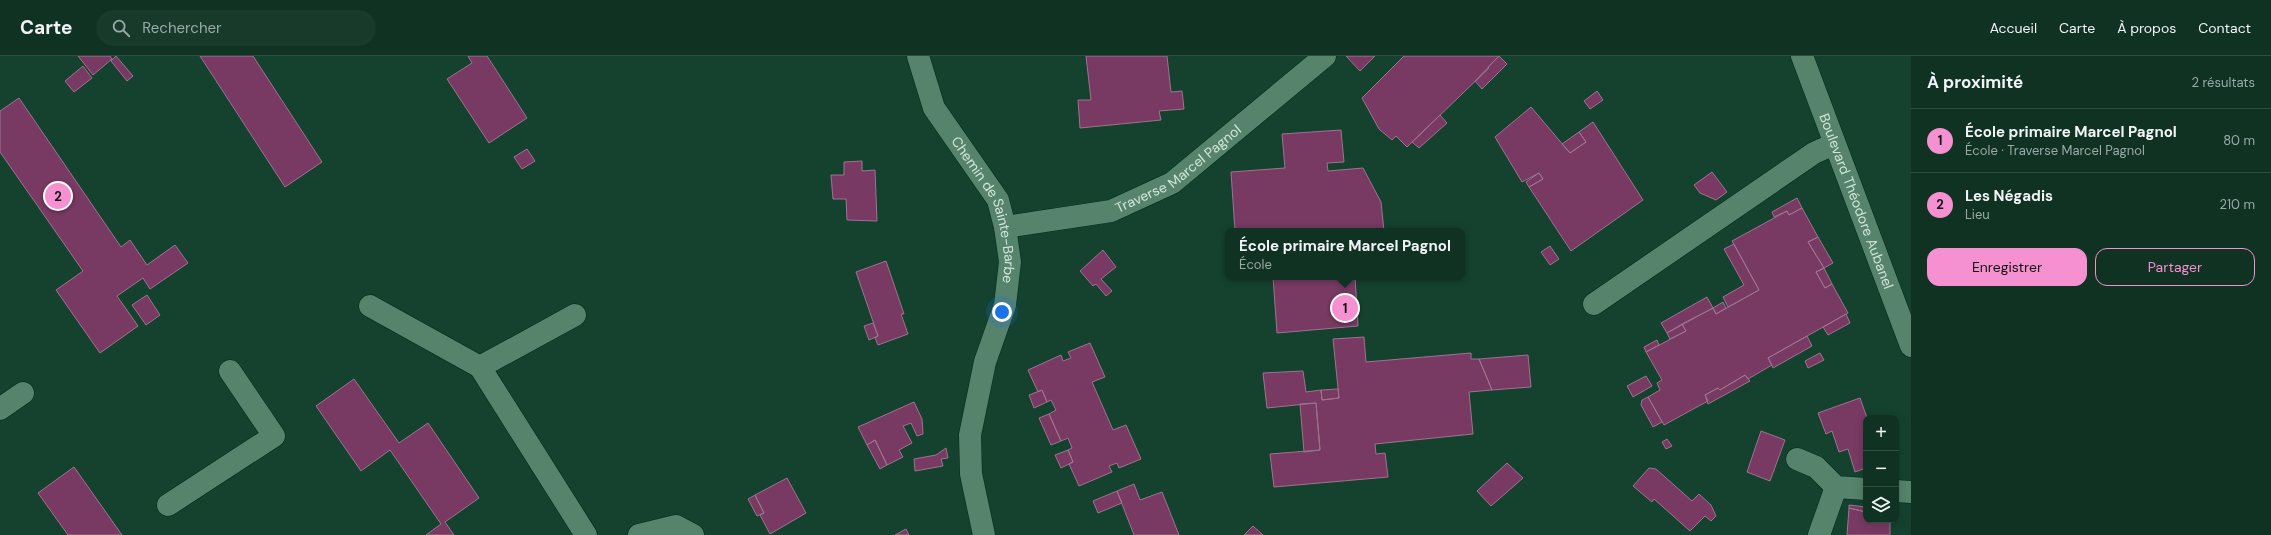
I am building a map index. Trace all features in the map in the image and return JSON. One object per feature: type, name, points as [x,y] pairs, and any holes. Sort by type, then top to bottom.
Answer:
[{"type":"street","name":"Chemin de Sainte-Barbe","points":[[918,56],[934,108],[998,200],[1005,227],[1010,262],[1005,305],[985,362],[970,435],[971,474],[984,535]]},
{"type":"street","name":"Traverse Marcel Pagnol","points":[[1005,227],[1111,211],[1172,183],[1325,56]]},
{"type":"street","name":"Boulevard Théodore Aubanel","points":[[1802,56],[1911,346]]},
{"type":"street","points":[[1594,304],[1814,153],[1834,144]]},
{"type":"street","points":[[370,306],[480,367],[586,535]]},
{"type":"street","points":[[480,367],[576,315]]},
{"type":"street","points":[[168,505],[274,436],[230,371]]},
{"type":"street","points":[[0,409],[23,393]]},
{"type":"street","points":[[1797,459],[1816,467],[1836,487],[1863,489]]},
{"type":"street","points":[[1805,535],[1821,529],[1836,487]]},
{"type":"street","points":[[1899,491],[1911,492]]},
{"type":"street","points":[[639,535],[676,526],[693,535]]},
{"type":"building","points":[[78,56],[110,56],[112,59],[93,75]]},
{"type":"building","points":[[116,56],[133,76],[127,81],[111,61]]},
{"type":"building","points":[[200,56],[253,56],[322,162],[285,187]]},
{"type":"building","points":[[468,56],[487,56],[527,118],[489,143],[447,79],[472,63]]},
{"type":"building","points":[[1086,56],[1167,56],[1171,92],[1182,91],[1184,109],[1159,111],[1161,120],[1080,128],[1078,100],[1091,100]]},
{"type":"building","points":[[1346,56],[1375,56],[1360,71]]},
{"type":"building","points":[[1404,56],[1499,56],[1488,67],[1489,68],[1407,147],[1396,136],[1392,140],[1379,129],[1362,98]]},
{"type":"building","points":[[1499,56],[1507,64],[1482,89],[1475,81]]},
{"type":"building","points":[[83,66],[92,78],[74,92],[65,81]]},
{"type":"building","points":[[1597,91],[1603,100],[1590,109],[1584,101]]},
{"type":"building","points":[[19,98],[121,247],[130,240],[147,265],[175,245],[188,263],[150,289],[143,278],[117,296],[138,326],[100,353],[56,290],[83,271],[0,152],[0,111]]},
{"type":"building","points":[[1531,107],[1570,153],[1586,142],[1579,132],[1593,122],[1643,200],[1571,251],[1529,187],[1543,179],[1539,173],[1522,182],[1495,137]]},
{"type":"building","points":[[1440,115],[1447,123],[1419,148],[1412,142]]},
{"type":"building","points":[[1341,130],[1344,162],[1327,163],[1328,171],[1363,168],[1381,202],[1384,228],[1235,228],[1231,172],[1285,168],[1282,134]]},
{"type":"building","points":[[1579,132],[1586,142],[1570,153],[1562,144]]},
{"type":"building","points":[[527,149],[535,161],[522,169],[514,157]]},
{"type":"building","points":[[862,161],[862,171],[875,170],[877,221],[847,220],[846,199],[833,199],[831,175],[844,175],[844,162]]},
{"type":"building","points":[[1712,172],[1727,192],[1716,200],[1700,193],[1694,185]]},
{"type":"building","points":[[1539,173],[1543,179],[1529,187],[1526,182]]},
{"type":"building","points":[[1797,198],[1802,208],[1789,215],[1787,211],[1774,217],[1772,212]]},
{"type":"building","points":[[1802,208],[1818,237],[1808,242],[1824,268],[1816,272],[1825,288],[1832,284],[1848,313],[1768,358],[1772,365],[1748,379],[1745,375],[1720,390],[1718,388],[1705,395],[1708,401],[1664,425],[1648,397],[1660,390],[1657,383],[1662,380],[1646,352],[1686,331],[1682,324],[1713,308],[1716,314],[1759,290],[1732,241],[1787,211],[1789,215]]},
{"type":"building","points":[[1818,237],[1833,263],[1824,268],[1808,242]]},
{"type":"building","points":[[1734,244],[1759,290],[1728,307],[1723,297],[1744,285],[1724,249]]},
{"type":"building","points":[[1550,246],[1559,259],[1550,265],[1541,252]]},
{"type":"building","points":[[1103,250],[1116,267],[1101,279],[1112,291],[1106,296],[1096,284],[1093,286],[1080,271]]},
{"type":"building","points":[[886,261],[904,314],[901,314],[908,334],[878,345],[875,338],[878,336],[856,272]]},
{"type":"building","points":[[1824,268],[1832,284],[1825,288],[1816,272]]},
{"type":"building","points":[[1273,280],[1355,280],[1358,326],[1277,333]]},
{"type":"building","points":[[147,295],[160,315],[146,325],[132,305]]},
{"type":"building","points":[[1707,297],[1713,308],[1667,333],[1661,323]]},
{"type":"building","points":[[1723,302],[1726,308],[1716,314],[1713,308]]},
{"type":"building","points":[[1846,314],[1850,323],[1828,335],[1823,327]]},
{"type":"building","points":[[873,323],[878,336],[869,340],[864,326]]},
{"type":"building","points":[[1682,324],[1686,331],[1670,339],[1667,333]]},
{"type":"building","points":[[1807,336],[1812,346],[1773,368],[1768,358]]},
{"type":"building","points":[[1364,337],[1366,362],[1471,353],[1471,359],[1479,359],[1492,390],[1469,392],[1473,434],[1375,444],[1376,454],[1385,453],[1388,477],[1274,487],[1270,454],[1320,450],[1316,403],[1267,408],[1263,373],[1303,371],[1306,392],[1321,390],[1322,400],[1339,398],[1333,339]]},
{"type":"building","points":[[1657,340],[1659,345],[1646,352],[1644,347]]},
{"type":"building","points":[[1090,343],[1105,377],[1092,382],[1113,430],[1126,425],[1141,459],[1119,468],[1117,463],[1109,466],[1112,472],[1079,486],[1069,464],[1073,462],[1068,450],[1072,448],[1068,438],[1061,441],[1049,414],[1056,410],[1051,400],[1047,402],[1042,390],[1038,392],[1028,370],[1061,355],[1063,361],[1071,358],[1068,352]]},
{"type":"building","points":[[1820,353],[1824,360],[1808,368],[1805,361]]},
{"type":"building","points":[[1528,355],[1531,387],[1492,390],[1479,359]]},
{"type":"building","points":[[1745,375],[1750,381],[1708,404],[1705,395],[1718,388],[1720,390]]},
{"type":"building","points":[[1646,376],[1652,386],[1633,397],[1627,386]]},
{"type":"building","points":[[354,379],[399,443],[428,423],[479,498],[445,522],[454,535],[426,535],[441,524],[390,450],[361,471],[316,406]]},
{"type":"building","points":[[1338,389],[1339,398],[1322,400],[1321,390]]},
{"type":"building","points":[[1042,390],[1047,402],[1034,408],[1029,395]]},
{"type":"building","points":[[1648,397],[1662,422],[1653,427],[1641,405],[1642,400]]},
{"type":"building","points":[[1860,398],[1866,415],[1863,415],[1863,469],[1855,472],[1848,449],[1839,452],[1832,431],[1826,434],[1818,413]]},
{"type":"building","points":[[914,402],[922,419],[923,434],[917,436],[911,423],[903,426],[912,443],[899,450],[903,457],[887,465],[875,440],[867,445],[858,427]]},
{"type":"building","points":[[1316,403],[1320,450],[1304,452],[1300,404]]},
{"type":"building","points":[[1049,414],[1061,441],[1051,445],[1039,418]]},
{"type":"building","points":[[1761,431],[1785,440],[1770,481],[1747,472]]},
{"type":"building","points":[[1667,439],[1672,446],[1666,449],[1662,442]]},
{"type":"building","points":[[875,440],[887,465],[880,469],[867,445]]},
{"type":"building","points":[[946,448],[948,458],[941,459],[943,466],[915,471],[914,459],[936,455]]},
{"type":"building","points":[[1068,450],[1073,462],[1061,468],[1055,455]]},
{"type":"building","points":[[1507,463],[1523,478],[1491,506],[1477,491]]},
{"type":"building","points":[[74,467],[122,535],[68,535],[38,493]]},
{"type":"building","points":[[1649,468],[1656,469],[1692,501],[1699,494],[1711,505],[1716,516],[1711,521],[1705,516],[1690,531],[1654,499],[1652,502],[1633,486]]},
{"type":"building","points":[[787,478],[806,513],[770,534],[760,515],[764,513],[755,495]]},
{"type":"building","points":[[1134,484],[1140,500],[1162,492],[1179,535],[1134,535],[1117,491]]},
{"type":"building","points":[[1117,491],[1122,503],[1098,513],[1093,501]]},
{"type":"building","points":[[755,495],[764,513],[757,516],[748,499]]},
{"type":"building","points":[[1849,505],[1863,507],[1863,511],[1849,508]]},
{"type":"building","points":[[1849,508],[1863,511],[1863,523],[1890,523],[1890,535],[1847,535]]},
{"type":"building","points":[[1253,526],[1263,535],[1244,535]]},
{"type":"building","points":[[906,529],[909,535],[895,535]]},
{"type":"place","name":"Les Négadis","points":[[58,196]]},
{"type":"place","name":"École primaire Marcel Pagnol","points":[[1345,308]]}]
